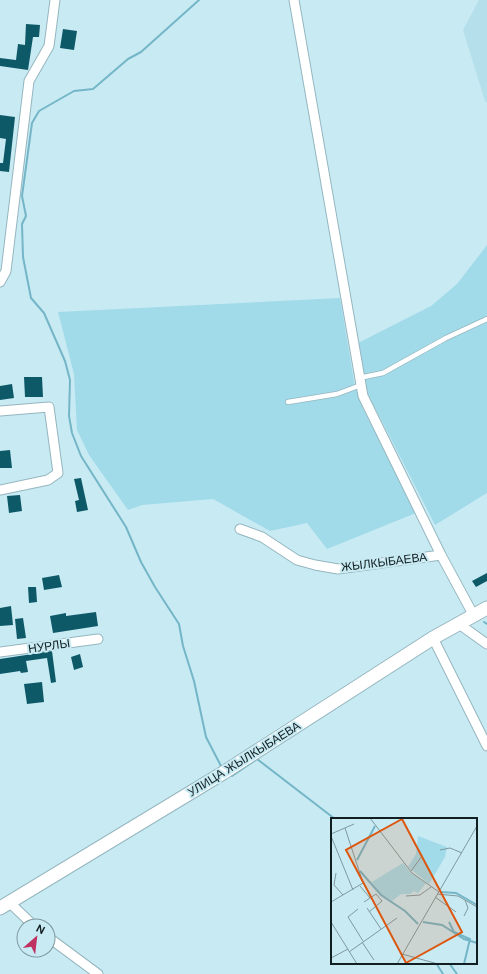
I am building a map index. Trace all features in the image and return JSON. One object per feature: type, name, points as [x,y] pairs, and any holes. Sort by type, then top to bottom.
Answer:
[{"type":"main road","name":"УЛИЦА ЖЫЛКЫБАЕВА","points":[[4,905],[223,773],[433,638],[487,608]]},
{"type":"street","points":[[0,282],[6,271],[29,81],[49,46],[55,0]]},
{"type":"street","points":[[294,0],[363,396],[474,616]]},
{"type":"street","points":[[0,411],[49,406],[58,473],[48,480],[0,490]]},
{"type":"street","name":"ЖЫЛКЫБАЕВА","points":[[240,529],[262,536],[297,560],[315,566],[338,569],[442,555]]},
{"type":"street","points":[[459,624],[487,644]]},
{"type":"street","points":[[433,638],[487,746]]},
{"type":"street","name":"НУРЛЫ","points":[[0,652],[98,639]]},
{"type":"street","points":[[4,905],[23,918]]},
{"type":"street","points":[[56,943],[98,974]]},
{"type":"lane","points":[[288,402],[337,394],[360,382],[383,373],[446,338],[487,319]]},
{"type":"shaded area","points":[[479,0],[487,0],[487,103],[485,101],[463,30]]},
{"type":"shaded area","points":[[487,245],[487,493],[435,525],[368,394],[358,343],[431,306],[457,284]]},
{"type":"shaded area","points":[[340,298],[355,387],[363,409],[416,513],[327,549],[307,523],[270,531],[213,499],[142,505],[128,510],[89,455],[77,430],[74,374],[58,312]]},
{"type":"building","points":[[26,24],[40,25],[39,37],[33,37],[28,70],[0,66],[0,58],[16,60],[18,44],[25,45]]},
{"type":"building","points":[[63,29],[77,31],[74,50],[60,48]]},
{"type":"building","points":[[0,115],[15,117],[9,172],[0,171],[0,163],[3,163],[6,139],[0,138]]},
{"type":"building","points":[[24,377],[42,377],[43,397],[25,397]]},
{"type":"building","points":[[12,384],[14,398],[0,400],[0,386]]},
{"type":"building","points":[[10,450],[12,468],[0,468],[0,451]]},
{"type":"building","points":[[81,478],[88,510],[77,512],[75,501],[79,500],[74,479]]},
{"type":"building","points":[[20,495],[22,511],[9,513],[7,496]]},
{"type":"building","points":[[487,573],[487,581],[476,587],[472,581]]},
{"type":"building","points":[[59,575],[62,587],[44,590],[42,578]]},
{"type":"building","points":[[28,587],[36,587],[37,602],[29,603]]},
{"type":"building","points":[[11,606],[13,625],[0,626],[0,608]]},
{"type":"building","points":[[96,612],[98,626],[53,633],[50,616],[66,613],[66,616]]},
{"type":"building","points":[[23,618],[26,638],[17,639],[15,619]]},
{"type":"building","points":[[52,651],[56,682],[51,683],[47,658],[26,661],[28,672],[21,673],[20,671],[0,674],[0,659]]},
{"type":"building","points":[[80,654],[83,667],[74,670],[71,657]]},
{"type":"building","points":[[42,682],[44,702],[27,704],[24,684]]},
{"type":"waterway","points":[[199,0],[141,52],[128,59],[93,89],[74,91],[39,111],[32,123],[22,196],[26,216],[22,224],[23,257],[31,298],[44,313],[65,361],[70,380],[69,416],[72,433],[81,456],[126,527],[141,562],[179,624],[183,646],[194,681],[206,737],[221,766]]},
{"type":"waterway","points":[[232,776],[257,759],[334,818]]},
{"type":"waterway","points":[[437,964],[443,974]]},
{"type":"waterway","points":[[450,964],[457,974]]}]
